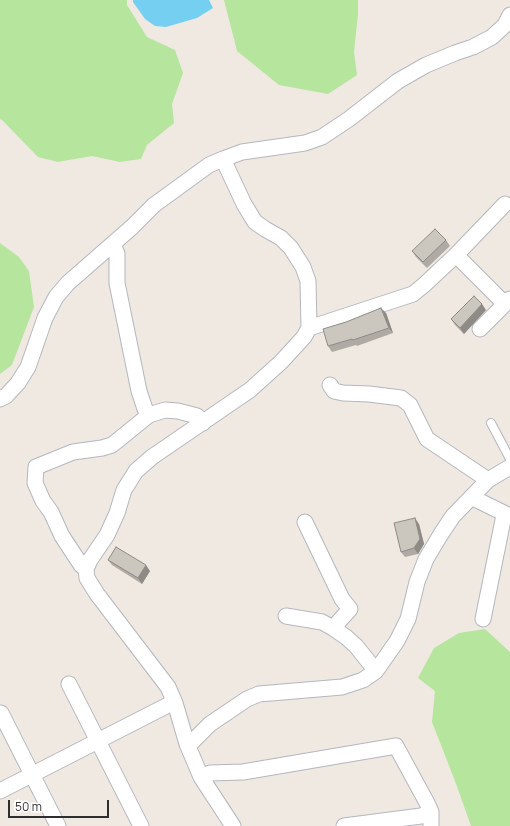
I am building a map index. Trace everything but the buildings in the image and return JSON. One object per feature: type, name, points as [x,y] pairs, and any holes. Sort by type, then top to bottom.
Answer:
[{"type":"street","points":[[0,399],[6,396],[18,383],[28,367],[45,318],[56,297],[68,283],[113,244],[154,205],[204,169],[223,159],[242,152],[305,143],[322,137],[350,119],[398,81],[426,65],[472,47],[492,37],[505,25],[510,15]]},
{"type":"street","points":[[223,159],[244,204],[255,222],[281,238],[291,248],[303,267],[308,281],[309,328],[304,337],[281,362],[250,390],[152,457],[136,471],[124,490],[117,513],[107,535],[90,560],[86,569],[87,578],[97,594],[168,687],[187,744],[201,777],[233,826]]},
{"type":"street","points":[[309,328],[413,294],[424,286],[505,204]]},
{"type":"street","points":[[113,244],[117,254],[117,283],[139,391],[145,409],[149,415]]},
{"type":"street","points":[[456,254],[507,301],[480,329]]},
{"type":"street","points":[[330,385],[334,391],[343,393],[369,394],[401,398],[410,405],[427,439],[488,480]]},
{"type":"street","points":[[86,569],[81,565],[62,536],[51,512],[43,501],[36,483],[36,467],[73,452],[112,445],[149,415],[165,410],[178,411],[197,416],[203,423]]},
{"type":"street","points":[[187,744],[192,742],[210,724],[247,699],[259,694],[342,687],[363,680],[376,671],[397,642],[408,619],[426,559],[454,516],[488,480],[510,467]]},
{"type":"street","points":[[472,497],[508,515],[503,520],[483,619]]},
{"type":"street","points":[[305,522],[342,599],[350,609],[333,628]]},
{"type":"street","points":[[286,616],[322,622],[333,628],[356,646],[376,671]]},
{"type":"street","points":[[69,684],[141,826]]},
{"type":"street","points":[[0,791],[174,703]]},
{"type":"street","points":[[1,713],[58,826]]},
{"type":"street","points":[[201,777],[210,773],[243,772],[396,746],[431,819]]},
{"type":"street","points":[[344,826],[421,816],[431,819]]},
{"type":"lane","points":[[491,423],[510,458]]},
{"type":"green space","points":[[0,0],[127,0],[127,5],[147,37],[175,50],[183,73],[172,104],[174,123],[147,145],[141,159],[120,162],[92,156],[58,162],[38,157],[0,119]]},
{"type":"green space","points":[[224,0],[358,0],[354,52],[357,75],[328,94],[279,85],[237,51]]},
{"type":"green space","points":[[0,243],[19,257],[29,271],[34,307],[12,365],[0,374]]},
{"type":"green space","points":[[485,629],[510,652],[510,826],[471,826],[432,722],[435,691],[418,678],[434,648],[459,633]]},
{"type":"water","points":[[133,0],[209,0],[213,8],[197,18],[166,27],[155,26],[145,19]]}]
